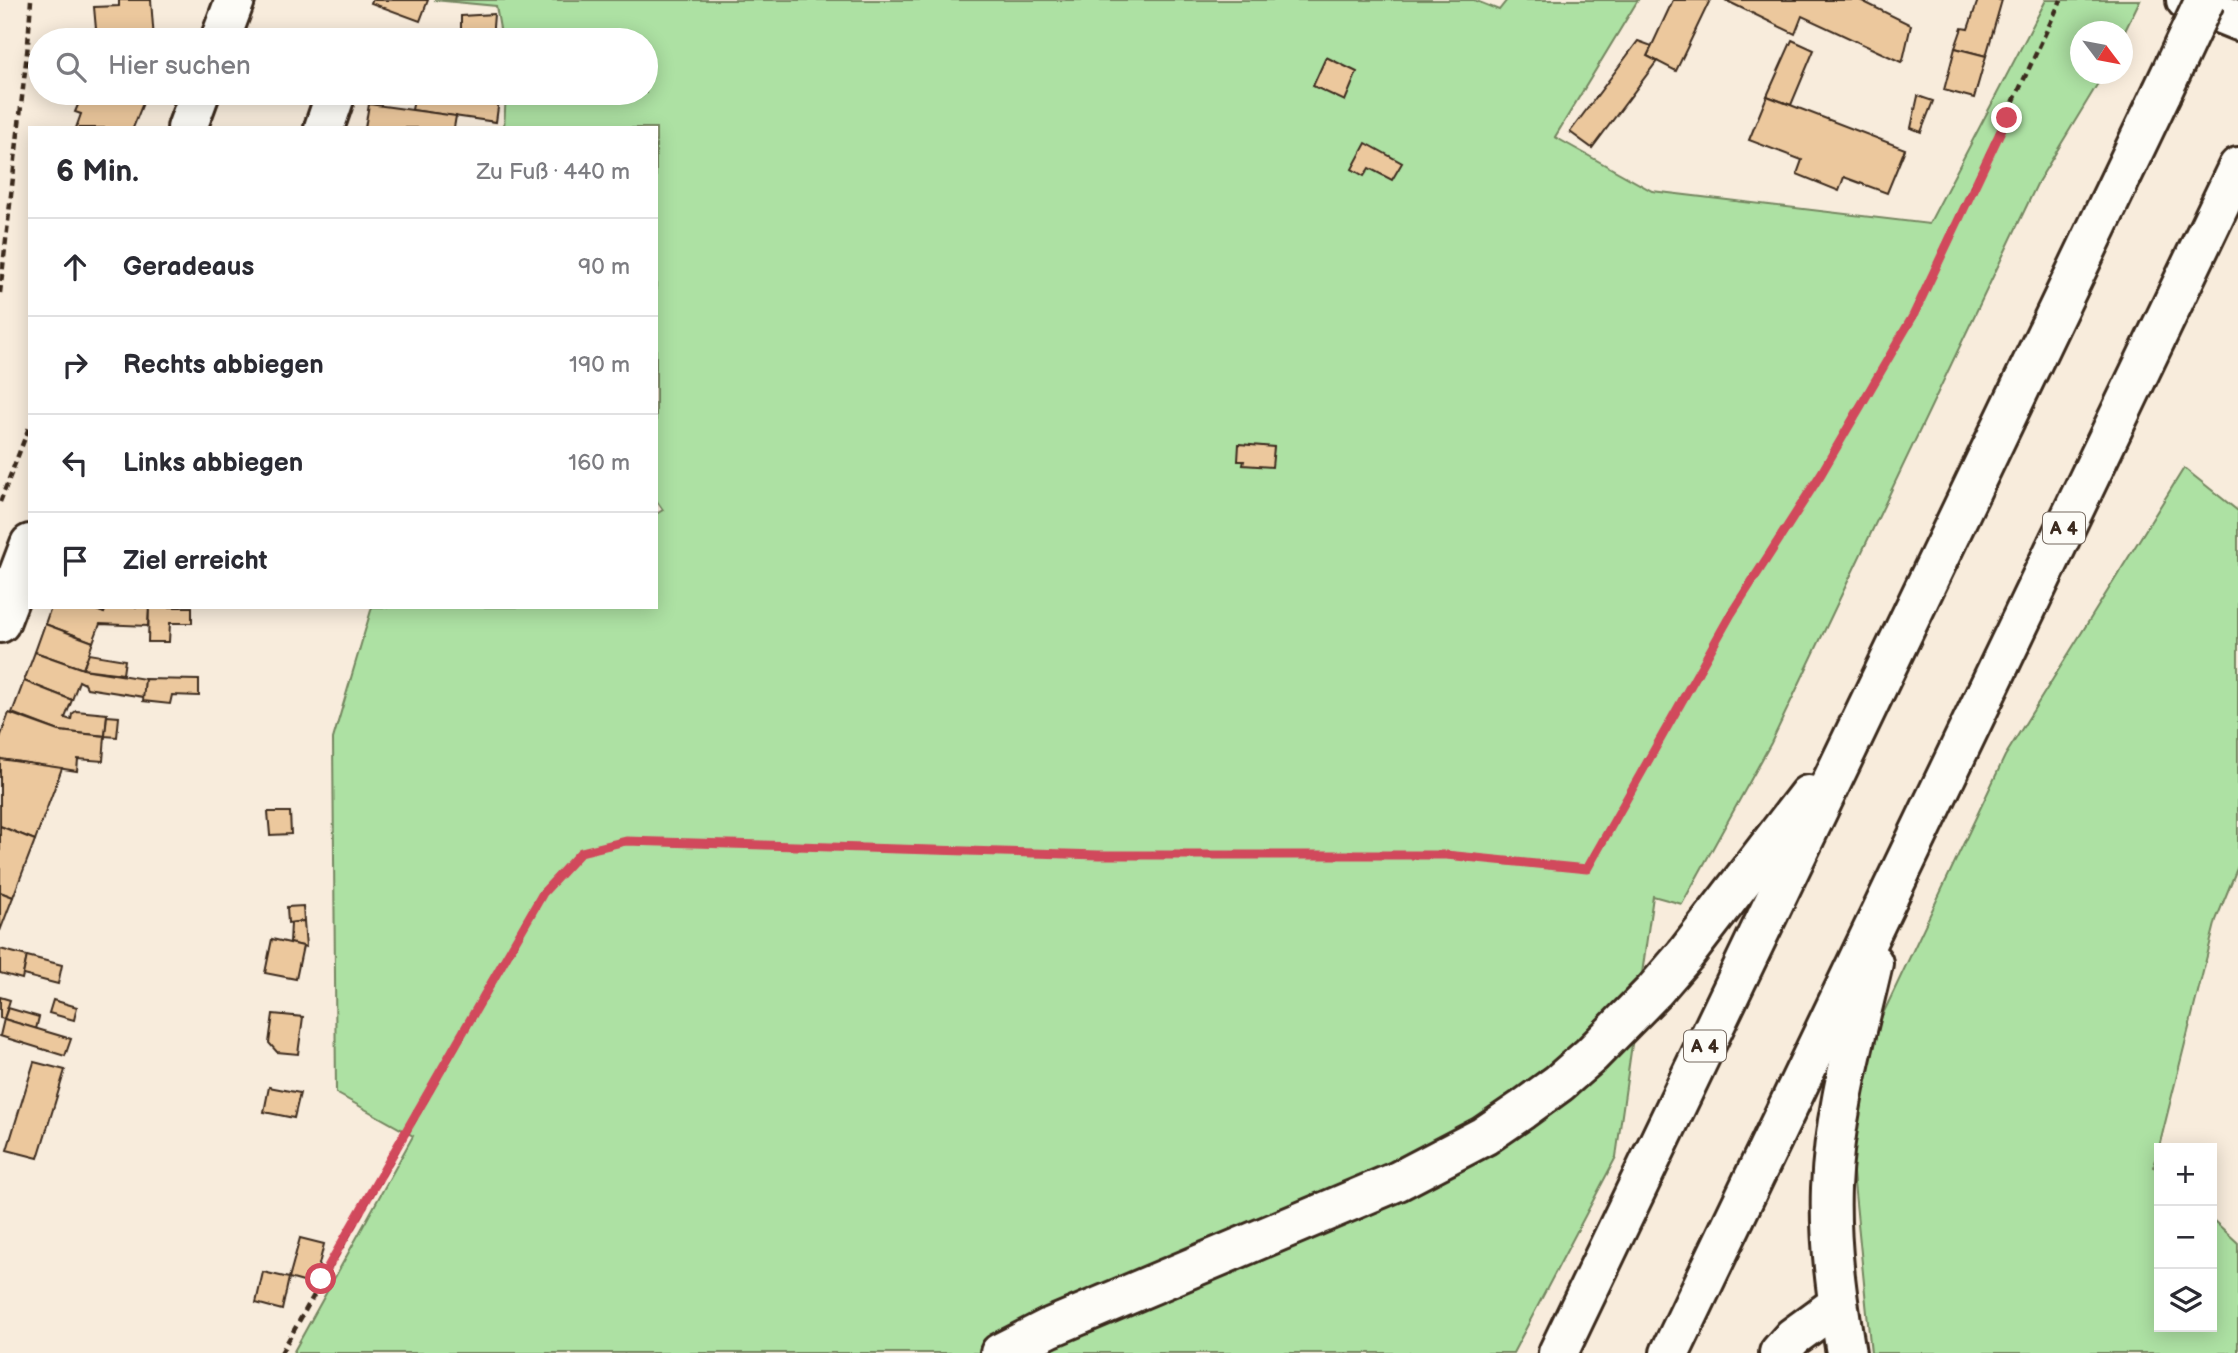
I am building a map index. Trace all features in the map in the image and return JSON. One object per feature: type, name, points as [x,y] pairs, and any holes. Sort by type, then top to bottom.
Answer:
[{"type":"main road","points":[[224,28],[235,0]]},
{"type":"main road","points":[[2186,0],[2238,21]]},
{"type":"main road","name":"A 4","points":[[1558,1353],[2205,0]]},
{"type":"main road","points":[[188,126],[196,105]]},
{"type":"main road","points":[[325,126],[332,105]]},
{"type":"main road","name":"A 4","points":[[1670,1353],[2238,167]]},
{"type":"main road","points":[[0,624],[28,549]]},
{"type":"main road","points":[[1000,1353],[1049,1328],[1398,1181],[1483,1136],[1522,1110],[1591,1055],[1654,991],[1853,739]]},
{"type":"main road","points":[[1846,1353],[1831,1234],[1834,1150],[1852,1052],[1891,889]]},
{"type":"main road","points":[[1779,1353],[1793,1337],[1838,1304]]},
{"type":"path","points":[[29,28],[31,0]]},
{"type":"path","points":[[281,1353],[543,893],[581,852],[626,841],[1099,855],[1446,855],[1587,869],[1731,614],[1821,474],[1913,316],[2061,0]]},
{"type":"path","points":[[0,293],[28,44]]},
{"type":"path","points":[[0,502],[28,430]]},
{"type":"green space","points":[[434,0],[1474,0],[1499,10],[1507,0],[1638,0],[1555,137],[1652,191],[1929,224],[2046,0],[2140,0],[2130,21],[2070,21],[2070,84],[2098,84],[2038,182],[1771,743],[1682,904],[1653,896],[1616,1157],[1513,1353],[293,1353],[413,1136],[336,1093],[333,739],[371,609],[658,609],[658,513],[663,510],[658,503],[658,126],[504,126],[505,105],[658,105],[658,28],[500,28],[496,6]]},
{"type":"green space","points":[[2184,468],[2238,511],[2238,866],[2216,920],[2160,1143],[2154,1143],[2154,1332],[2217,1332],[2217,1224],[2238,1243],[2238,1353],[1871,1353],[1849,1133],[1881,1018],[2005,756]]},
{"type":"building","points":[[119,0],[151,0],[153,28],[96,28],[94,7],[119,6]]},
{"type":"building","points":[[372,0],[428,0],[420,21],[371,3]]},
{"type":"building","points":[[1673,0],[1710,0],[1676,71],[1647,56]]},
{"type":"building","points":[[1725,0],[1860,0],[1911,25],[1903,60],[1901,62],[1802,16],[1795,34]]},
{"type":"building","points":[[1978,0],[2002,0],[1986,56],[1955,48],[1962,28],[1968,29]]},
{"type":"building","points":[[494,14],[493,28],[461,28],[461,16]]},
{"type":"building","points":[[1792,40],[1814,50],[1791,105],[1767,96]]},
{"type":"building","points":[[1638,41],[1652,46],[1647,56],[1657,61],[1592,148],[1570,132]]},
{"type":"building","points":[[1955,48],[1986,56],[1974,98],[1944,90]]},
{"type":"building","points":[[1326,57],[1357,72],[1345,101],[1313,86]]},
{"type":"building","points":[[1767,96],[1905,149],[1887,193],[1844,177],[1839,191],[1797,174],[1802,160],[1749,140]]},
{"type":"building","points":[[1918,96],[1933,101],[1921,132],[1911,128]]},
{"type":"building","points":[[78,105],[142,105],[134,126],[77,126],[81,114],[75,112]]},
{"type":"building","points":[[369,105],[456,116],[454,126],[365,126]]},
{"type":"building","points":[[413,105],[498,105],[496,122],[412,110]]},
{"type":"building","points":[[1366,143],[1402,163],[1392,180],[1369,168],[1364,176],[1352,169]]},
{"type":"building","points":[[1239,444],[1274,447],[1272,467],[1243,465],[1244,461],[1238,461]]},
{"type":"building","points":[[50,609],[94,609],[104,613],[105,609],[149,609],[148,626],[100,624],[93,642],[45,624]]},
{"type":"building","points":[[149,609],[192,609],[192,623],[170,623],[169,642],[148,642]]},
{"type":"building","points":[[45,624],[93,642],[83,669],[35,652]]},
{"type":"building","points":[[35,652],[83,669],[145,679],[144,697],[87,688],[79,681],[72,700],[24,681]]},
{"type":"building","points":[[89,654],[125,660],[123,674],[83,669]]},
{"type":"building","points":[[145,679],[199,680],[199,696],[172,695],[170,704],[143,701]]},
{"type":"building","points":[[24,681],[72,700],[65,718],[71,720],[76,711],[107,714],[105,736],[59,731],[12,713]]},
{"type":"building","points":[[9,713],[59,731],[105,736],[103,761],[78,759],[77,771],[0,759],[0,738]]},
{"type":"building","points":[[107,716],[119,717],[117,737],[105,736]]},
{"type":"building","points":[[0,759],[62,768],[35,840],[0,826]]},
{"type":"building","points":[[268,812],[290,812],[291,834],[270,835]]},
{"type":"building","points":[[0,826],[35,840],[13,897],[0,892]]},
{"type":"building","points":[[0,892],[13,897],[0,931]]},
{"type":"building","points":[[303,906],[304,921],[288,923],[287,907]]},
{"type":"building","points":[[304,921],[306,947],[290,943],[291,923]]},
{"type":"building","points":[[272,939],[303,946],[296,979],[265,973]]},
{"type":"building","points":[[0,949],[27,956],[22,979],[0,973]]},
{"type":"building","points":[[27,956],[62,965],[58,984],[23,975]]},
{"type":"building","points":[[0,997],[10,1000],[4,1019],[0,1018]]},
{"type":"building","points":[[53,1000],[77,1007],[74,1020],[49,1013]]},
{"type":"building","points":[[8,1008],[39,1017],[36,1029],[4,1019]]},
{"type":"building","points":[[273,1014],[303,1017],[298,1054],[277,1052],[269,1043]]},
{"type":"building","points":[[4,1019],[71,1039],[65,1056],[0,1036]]},
{"type":"building","points":[[34,1062],[65,1070],[38,1158],[7,1150]]},
{"type":"building","points":[[269,1087],[300,1093],[294,1118],[264,1112]]},
{"type":"building","points":[[300,1238],[324,1244],[314,1285],[289,1278]]},
{"type":"building","points":[[263,1272],[289,1278],[282,1310],[256,1303]]},
{"type":"route","points":[[321,1279],[543,893],[581,852],[626,841],[1099,855],[1446,855],[1587,869],[1731,614],[1821,474],[1913,316],[2007,118]]}]
